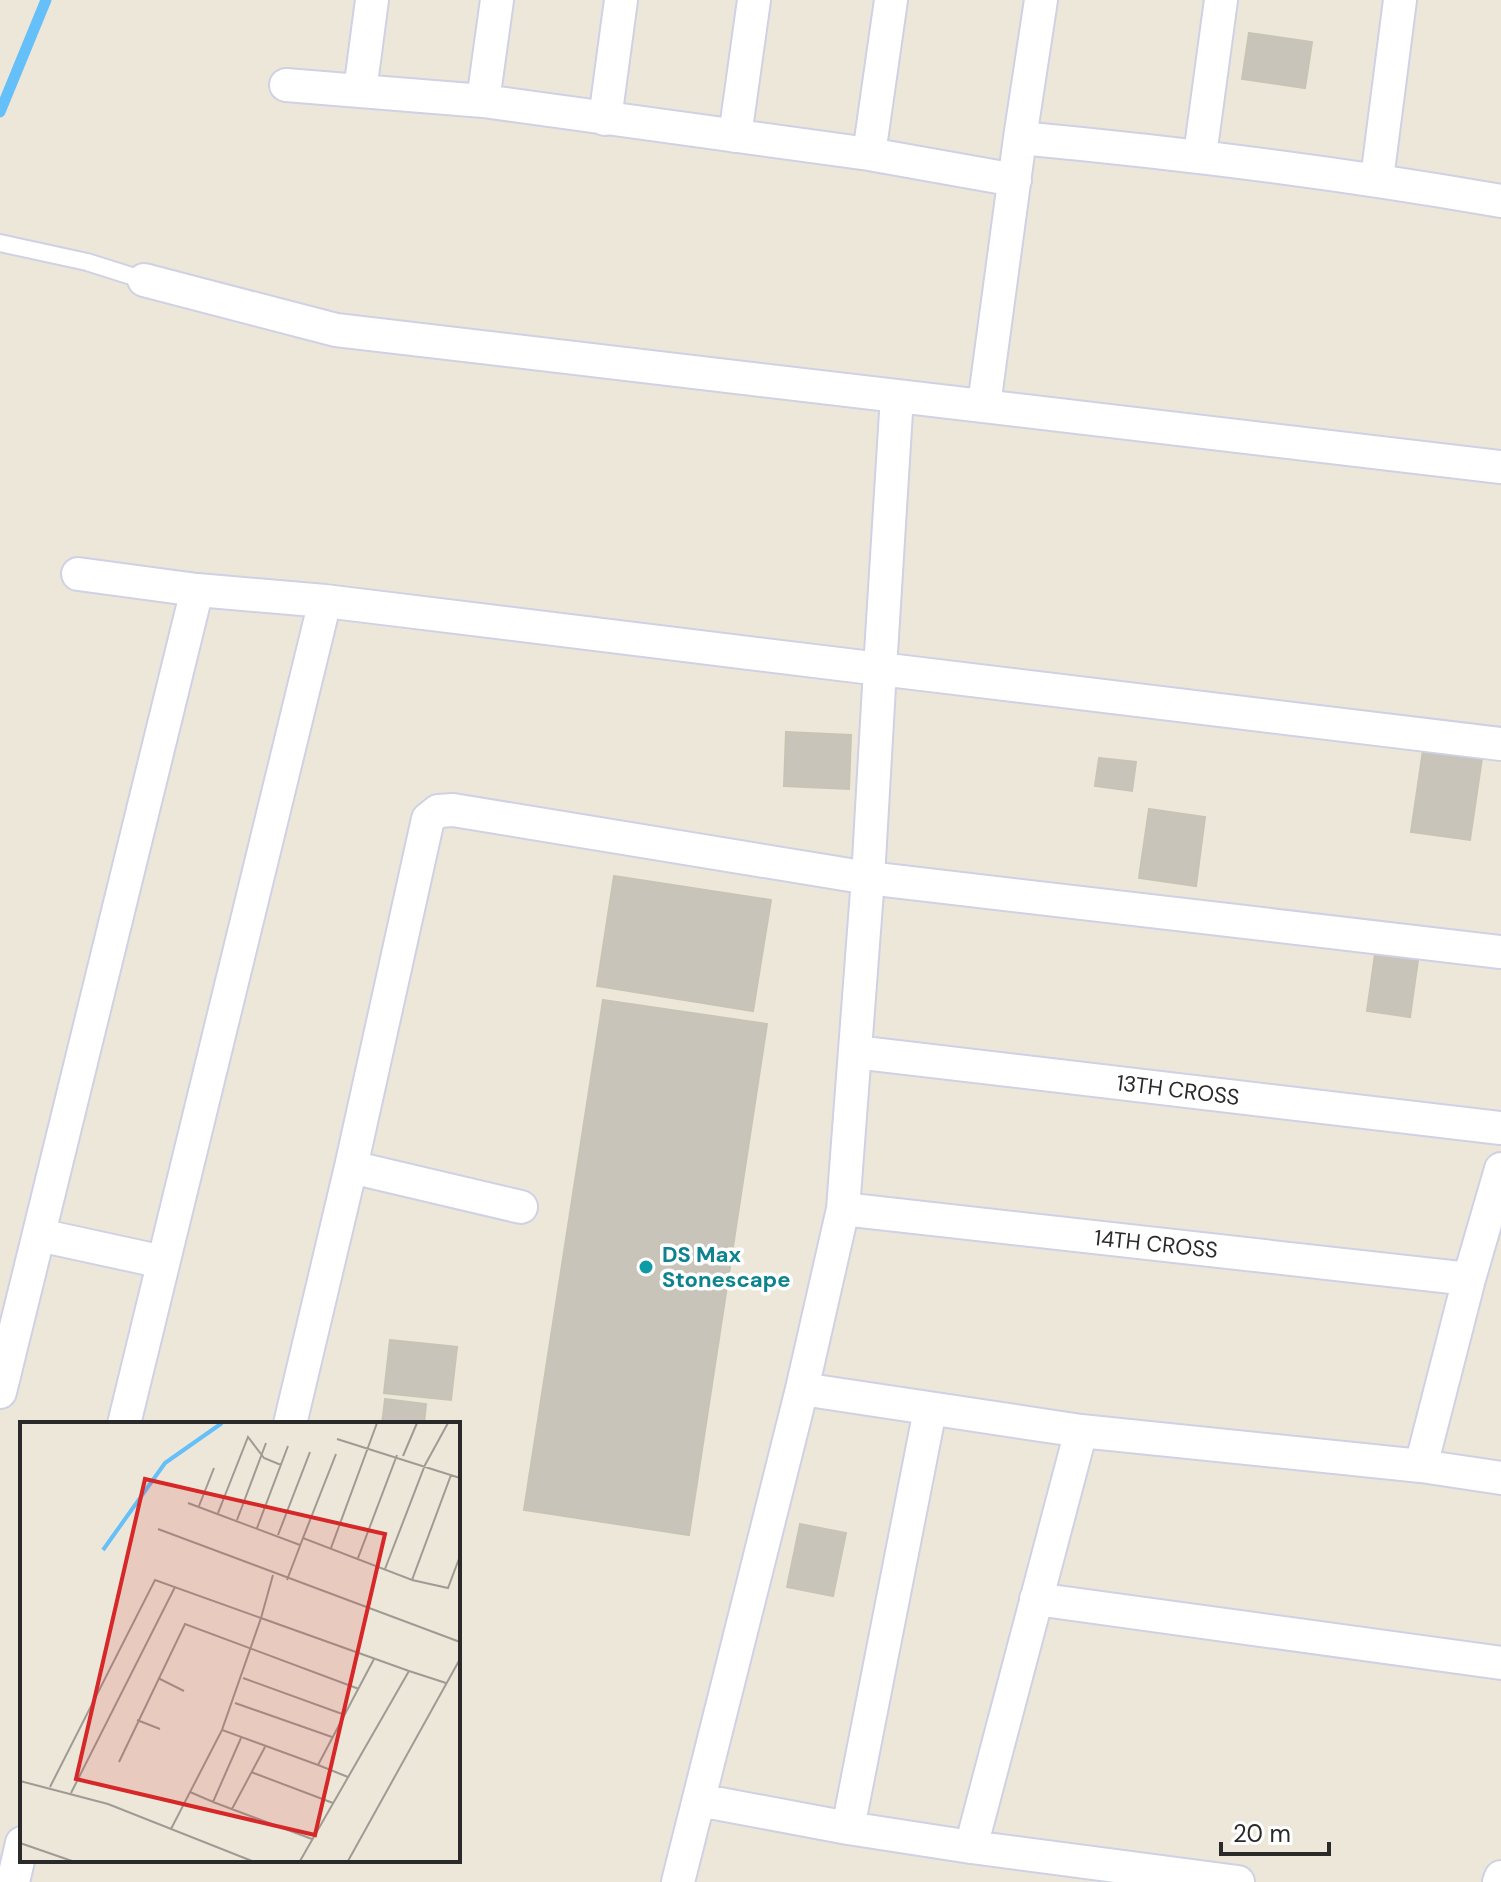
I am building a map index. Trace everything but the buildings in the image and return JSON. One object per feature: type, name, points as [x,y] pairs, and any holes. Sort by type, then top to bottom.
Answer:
[{"type":"street","points":[[360,91],[372,0]]},
{"type":"street","points":[[483,101],[497,0]]},
{"type":"street","points":[[605,119],[621,0]]},
{"type":"street","points":[[735,136],[754,0]]},
{"type":"street","points":[[869,154],[891,0]]},
{"type":"street","points":[[984,405],[1041,0]]},
{"type":"street","points":[[1200,155],[1221,0]]},
{"type":"street","points":[[1377,179],[1400,0]]},
{"type":"street","points":[[286,85],[483,101],[869,154],[1015,180]]},
{"type":"street","points":[[1020,138],[1200,155],[1377,179],[1501,201]]},
{"type":"street","points":[[144,280],[336,330],[1501,467]]},
{"type":"street","points":[[678,1882],[802,1389],[843,1209],[868,878],[897,396]]},
{"type":"street","points":[[78,574],[197,590],[325,601],[1501,744]]},
{"type":"street","points":[[0,1392],[197,590]]},
{"type":"street","points":[[124,1422],[325,601]]},
{"type":"street","points":[[290,1422],[428,819],[438,811],[453,810],[868,878],[1501,952]]},
{"type":"street","name":"13TH CROSS","points":[[855,1052],[1501,1128]]},
{"type":"street","points":[[351,1167],[521,1207]]},
{"type":"street","points":[[1421,1466],[1501,1169]]},
{"type":"street","name":"14TH CROSS","points":[[843,1209],[1469,1279]]},
{"type":"street","points":[[39,1235],[163,1262]]},
{"type":"street","points":[[802,1389],[1081,1431],[1421,1466],[1501,1478]]},
{"type":"street","points":[[848,1828],[930,1410]]},
{"type":"street","points":[[971,1847],[1081,1431]]},
{"type":"street","points":[[1036,1599],[1501,1663]]},
{"type":"street","points":[[699,1800],[971,1847],[1238,1882]]},
{"type":"street","points":[[13,1882],[20,1852]]},
{"type":"lane","points":[[0,243],[87,262],[144,280]]},
{"type":"waterway","points":[[0,112],[46,0]]},
{"type":"place","name":"DS Max Stonescape","points":[[646,1267]]}]
